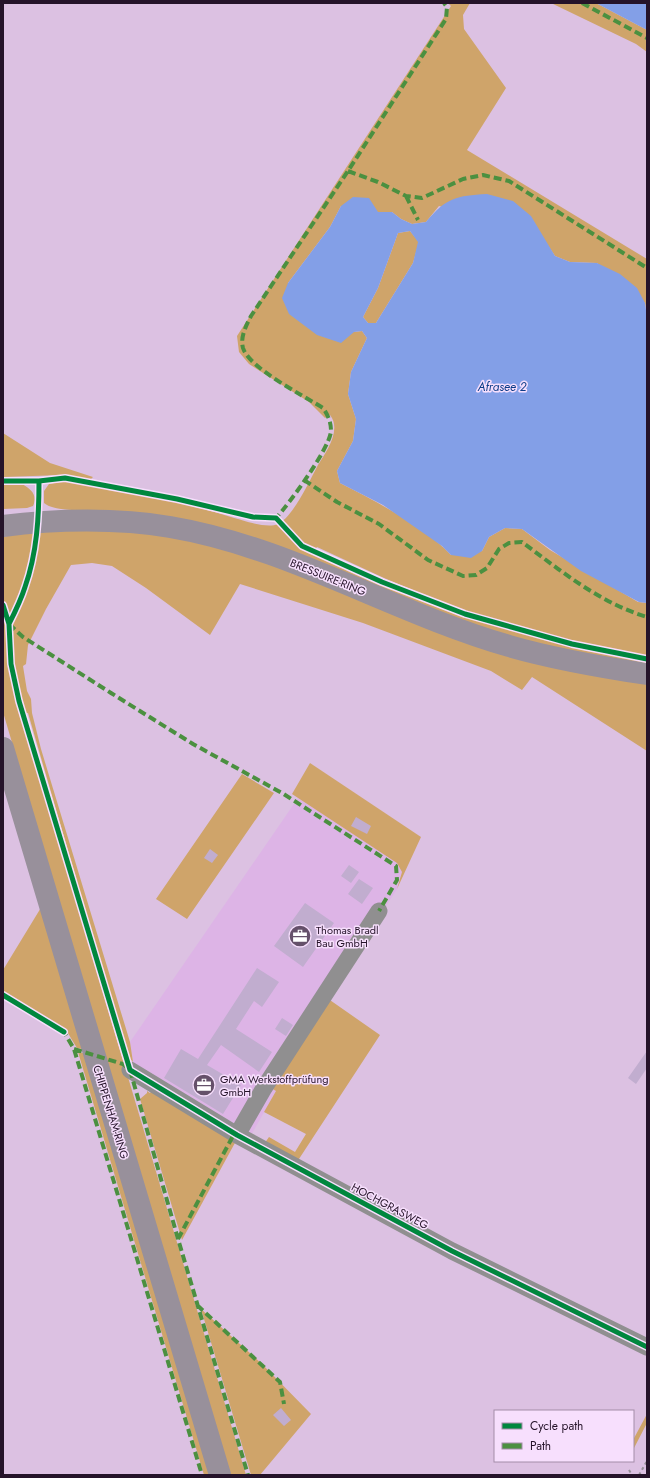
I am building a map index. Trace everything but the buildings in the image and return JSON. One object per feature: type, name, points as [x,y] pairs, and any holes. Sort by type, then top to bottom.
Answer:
[{"type":"main road","name":"BRESSUIRE-RING","points":[[3,526],[39,521],[76,520],[124,522],[177,528],[215,537],[269,554],[452,627],[508,646],[610,668],[647,674]]},
{"type":"main road","name":"CHIPPENHAM-RING","points":[[3,748],[220,1475]]},
{"type":"street","points":[[237,1135],[264,1088],[379,911]]},
{"type":"street","name":"HOCHGRASWEG","points":[[130,1070],[237,1135],[452,1251],[647,1347]]},
{"type":"path","points":[[639,1475],[647,1461]]},
{"type":"shaded area","points":[[448,3],[470,3],[463,15],[464,29],[506,88],[467,150],[647,259],[647,317],[645,303],[597,263],[570,262],[555,256],[543,238],[439,206],[426,222],[412,224],[401,219],[392,212],[378,213],[341,206],[330,227],[288,283],[354,332],[362,331],[367,338],[351,372],[348,394],[356,419],[353,441],[337,471],[340,483],[413,524],[440,544],[451,555],[482,551],[489,537],[505,528],[522,529],[550,550],[638,602],[647,603],[647,656],[572,642],[465,612],[384,578],[317,547],[313,552],[394,587],[476,617],[560,642],[647,659],[647,667],[554,650],[104,511],[55,508],[44,503],[44,491],[49,484],[65,481],[169,501],[261,525],[278,524],[289,514],[301,498],[332,441],[334,434],[333,421],[330,415],[325,418],[309,402],[249,364],[239,352],[237,336],[451,6]]},
{"type":"shaded area","points":[[551,3],[596,3],[647,30],[647,52],[636,44]]},
{"type":"shaded area","points":[[410,231],[419,242],[413,263],[376,323],[368,323],[363,317],[378,288],[398,233]]},
{"type":"shaded area","points":[[3,433],[50,463],[93,477],[90,480],[63,475],[3,477]]},
{"type":"shaded area","points":[[22,484],[33,493],[35,499],[33,506],[27,508],[3,509],[3,485]]},
{"type":"shaded area","points":[[55,525],[126,527],[260,557],[647,684],[647,751],[532,677],[522,690],[491,671],[363,623],[240,584],[210,635],[146,588],[112,566],[92,563],[71,565],[46,609],[28,645],[26,664],[23,666],[27,691],[31,699],[32,713],[41,749],[130,1042],[133,1062],[128,1057],[28,713],[20,713],[246,1475],[228,1475],[3,712],[3,537]]},
{"type":"shaded area","points":[[310,763],[421,837],[397,889],[402,872],[397,863],[292,794]]},
{"type":"shaded area","points":[[242,774],[274,793],[187,919],[156,899]]},
{"type":"shaded area","points":[[298,798],[397,863],[402,872],[397,889],[268,1086],[276,1091],[245,1146],[134,1068],[130,1042]]},
{"type":"shaded area","points":[[42,906],[87,1050],[77,1048],[66,1030],[3,992],[3,970]]},
{"type":"shaded area","points":[[327,998],[380,1035],[297,1162],[264,1144],[269,1137],[295,1152],[306,1134],[264,1112],[276,1091],[268,1086]]},
{"type":"shaded area","points":[[78,1052],[87,1054],[212,1475],[204,1475]]},
{"type":"shaded area","points":[[154,1088],[236,1141],[182,1240],[140,1099],[147,1093],[147,1091],[150,1093]]},
{"type":"shaded area","points":[[201,1309],[262,1364],[311,1414],[260,1475],[251,1475]]},
{"type":"shaded area","points":[[647,1414],[647,1423],[634,1448],[634,1438]]},
{"type":"water","points":[[596,3],[647,3],[647,30]]},
{"type":"water","name":"Afrasee 2","points":[[487,194],[513,201],[531,216],[555,256],[570,262],[597,263],[620,274],[637,288],[645,303],[647,317],[647,603],[639,602],[581,571],[522,529],[505,528],[489,537],[482,551],[471,558],[451,555],[442,546],[383,505],[340,483],[337,471],[353,441],[356,419],[348,394],[351,372],[367,338],[362,331],[354,332],[341,343],[317,335],[289,314],[282,298],[288,283],[330,227],[341,206],[353,197],[369,198],[378,212],[392,212],[401,219],[412,224],[426,222],[440,207],[453,199]],"holes":[[[410,231],[418,242],[413,263],[376,323],[368,323],[363,317],[378,288],[398,233]]]},
{"type":"marked path","points":[[273,518],[276,518],[308,476],[324,450],[331,431],[328,416],[323,408],[266,373],[247,356],[242,344],[244,332],[251,316],[348,171],[446,19],[447,7],[444,3]]},
{"type":"marked path","points":[[582,3],[647,38]]},
{"type":"marked path","points":[[348,171],[378,182],[406,196],[422,198],[463,179],[483,175],[509,181],[647,268]]},
{"type":"marked path","points":[[406,196],[418,220]]},
{"type":"marked path","points":[[304,480],[337,502],[379,524],[428,560],[463,576],[476,575],[487,568],[499,549],[509,543],[522,542],[566,575],[597,595],[630,611],[647,617]]},
{"type":"marked path","points":[[9,624],[23,637],[111,693],[193,744],[282,793],[396,866],[397,880],[379,911]]},
{"type":"marked path","points":[[61,1030],[64,1032],[74,1049],[202,1475]]},
{"type":"marked path","points":[[74,1049],[123,1064],[129,1069]]},
{"type":"marked path","points":[[130,1070],[248,1475]]},
{"type":"marked path","points":[[178,1239],[234,1134]]},
{"type":"marked path","points":[[197,1305],[280,1382],[284,1404]]},
{"type":"cycle path","points":[[3,481],[39,481],[65,478],[177,499],[253,517],[276,518],[302,546],[382,582],[465,614],[572,644],[647,659]]},
{"type":"cycle path","points":[[9,624],[22,597],[35,548],[38,521],[39,481]]},
{"type":"cycle path","points":[[3,605],[9,624],[11,664],[19,701],[130,1070],[237,1135],[452,1251],[647,1347]]},
{"type":"cycle path","points":[[3,995],[64,1032]]},
{"type":"place","name":"Thomas Bradl Bau GmbH","points":[[300,936]]},
{"type":"place","name":"GMA Werkstoffprüfung GmbH","points":[[204,1085]]}]
